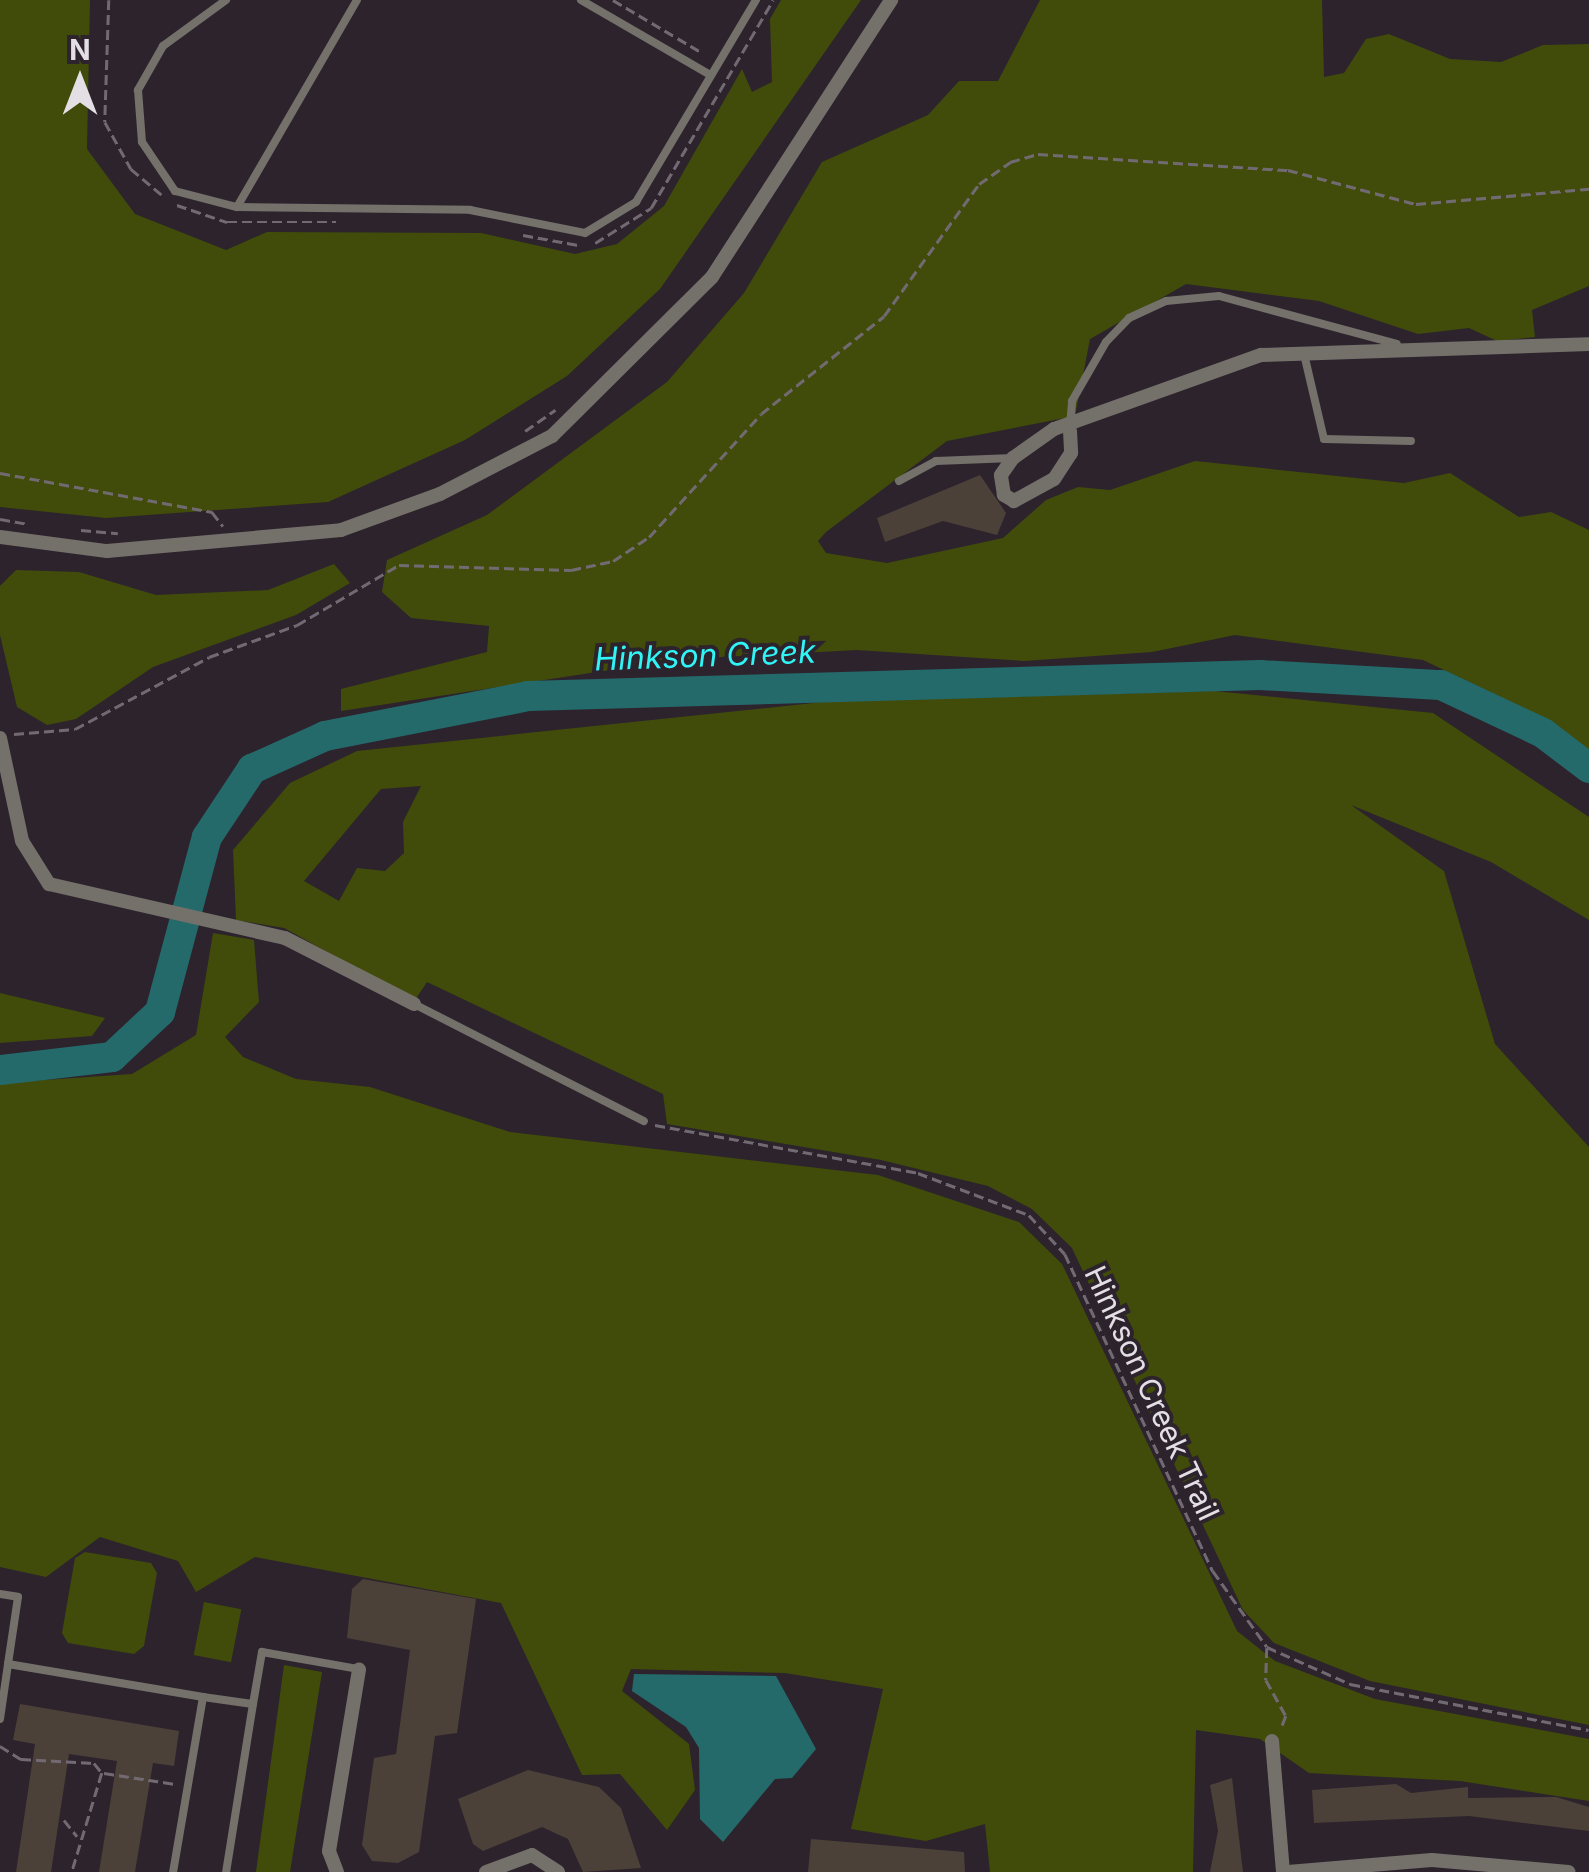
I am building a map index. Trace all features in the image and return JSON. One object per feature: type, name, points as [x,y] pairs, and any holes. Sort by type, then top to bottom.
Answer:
[{"type":"street","points":[[0,538],[107,551],[341,530],[440,494],[552,436],[712,277],[891,0]]},
{"type":"street","points":[[1070,430],[1071,453],[1054,480],[1014,501],[1001,486],[1013,458],[1054,430],[1070,430],[1262,355],[1397,344],[1589,344]]},
{"type":"street","points":[[0,736],[33,866],[67,892],[260,931],[414,1004]]},
{"type":"street","points":[[337,1872],[330,1850],[359,1668]]},
{"type":"street","points":[[1272,1741],[1285,1872],[1432,1860],[1568,1872]]},
{"type":"street","points":[[486,1872],[532,1855],[558,1872]]},
{"type":"lane","points":[[226,0],[163,46],[138,90],[136,119],[175,191],[237,208],[470,210],[585,233],[636,202],[708,72],[756,0]]},
{"type":"lane","points":[[237,208],[358,0]]},
{"type":"lane","points":[[581,0],[708,72]]},
{"type":"lane","points":[[1070,430],[1072,401],[1106,342],[1129,318],[1166,301],[1219,296],[1397,344]]},
{"type":"lane","points":[[1304,354],[1324,439],[1411,441]]},
{"type":"lane","points":[[899,481],[936,462],[1013,458]]},
{"type":"lane","points":[[414,1004],[644,1121]]},
{"type":"lane","points":[[0,1594],[18,1597],[0,1719]]},
{"type":"lane","points":[[226,1872],[262,1652],[359,1668]]},
{"type":"lane","points":[[8,1664],[253,1704]]},
{"type":"lane","points":[[173,1872],[203,1697]]},
{"type":"path","points":[[109,0],[104,122],[140,177],[186,210],[227,222],[346,222]]},
{"type":"path","points":[[613,0],[701,52]]},
{"type":"path","points":[[512,231],[570,246],[633,224],[773,0]]},
{"type":"path","points":[[0,736],[76,729],[208,657],[297,625],[399,565],[571,570],[613,561],[649,537],[761,414],[884,316],[979,184],[1010,162],[1038,154],[1288,170],[1416,204],[1589,190]]},
{"type":"path","points":[[516,438],[569,400]]},
{"type":"path","points":[[0,474],[212,512],[225,534]]},
{"type":"path","points":[[0,519],[37,525]]},
{"type":"path","points":[[74,530],[126,534]]},
{"type":"path","points":[[208,534],[232,533]]},
{"type":"path","name":"Hinkson Creek Trail","points":[[644,1121],[722,1144],[918,1173],[1029,1216],[1065,1254],[1213,1571],[1267,1647]]},
{"type":"path","points":[[1272,1741],[1286,1716],[1266,1680],[1267,1647],[1350,1684],[1589,1730]]},
{"type":"path","points":[[0,1746],[21,1759],[94,1761],[102,1773],[93,1826]]},
{"type":"path","points":[[102,1773],[188,1786]]},
{"type":"path","points":[[64,1820],[77,1838],[72,1872]]},
{"type":"path","points":[[77,1838],[93,1826],[102,1826]]},
{"type":"green space","points":[[0,0],[90,0],[87,149],[135,214],[226,250],[267,232],[481,233],[575,254],[617,244],[664,206],[742,69],[752,92],[772,82],[770,19],[781,0],[861,0],[660,289],[567,376],[465,440],[328,502],[106,518],[0,507]]},
{"type":"green space","points":[[1040,0],[1322,0],[1324,77],[1344,73],[1366,39],[1389,34],[1450,59],[1501,62],[1543,45],[1589,44],[1589,286],[1532,310],[1535,337],[1497,341],[1469,328],[1418,334],[1319,301],[1186,284],[1090,339],[1075,416],[947,441],[826,532],[818,541],[826,553],[887,563],[1003,538],[1046,500],[1078,487],[1110,490],[1195,461],[1404,483],[1450,473],[1519,517],[1551,512],[1589,530],[1589,752],[1547,719],[1423,660],[1235,635],[1152,652],[1024,661],[857,650],[683,659],[341,711],[341,689],[487,652],[489,626],[411,618],[382,592],[387,560],[487,515],[667,382],[744,293],[822,162],[928,115],[959,81],[998,81]]},
{"type":"green space","points":[[334,564],[350,583],[296,615],[153,667],[76,719],[47,725],[17,707],[0,635],[0,586],[16,570],[79,572],[156,595],[268,590]]},
{"type":"green space","points":[[1215,691],[1433,713],[1589,817],[1589,920],[1491,862],[1351,805],[1444,871],[1495,1044],[1589,1147],[1589,1725],[1370,1681],[1274,1643],[1243,1610],[1072,1248],[1032,1209],[988,1186],[881,1160],[667,1124],[663,1094],[427,982],[415,1000],[284,928],[236,920],[233,850],[290,783],[357,751],[823,702]],"holes":[[[421,786],[403,822],[404,853],[385,871],[357,868],[339,901],[304,881],[381,789]]]},
{"type":"green space","points":[[213,933],[254,940],[259,1002],[225,1037],[243,1057],[296,1079],[370,1087],[510,1132],[878,1175],[1019,1222],[1062,1264],[1237,1631],[1275,1661],[1375,1699],[1589,1739],[1589,1801],[1460,1781],[1309,1773],[1260,1739],[1196,1730],[1193,1872],[990,1872],[985,1824],[926,1841],[851,1829],[883,1689],[785,1673],[631,1669],[622,1691],[689,1744],[695,1790],[667,1830],[620,1774],[582,1775],[501,1603],[255,1557],[196,1592],[178,1561],[100,1537],[46,1577],[0,1567],[0,1083],[132,1074],[196,1035]]},
{"type":"green space","points":[[0,993],[105,1018],[92,1036],[0,1043]]},
{"type":"green space","points":[[85,1552],[151,1563],[157,1573],[144,1646],[134,1654],[68,1643],[62,1633],[75,1558]]},
{"type":"green space","points":[[204,1602],[241,1609],[231,1662],[194,1655]]},
{"type":"green space","points":[[284,1665],[322,1672],[290,1872],[256,1872]]},
{"type":"shaded area","points":[[634,1674],[776,1676],[816,1749],[792,1778],[775,1779],[723,1842],[700,1819],[699,1748],[686,1727],[632,1691]]},
{"type":"building","points":[[980,475],[1006,513],[997,535],[943,521],[885,542],[877,518]]},
{"type":"building","points":[[363,1579],[476,1599],[457,1733],[435,1736],[419,1852],[398,1863],[372,1861],[362,1845],[374,1758],[396,1754],[410,1650],[347,1638],[352,1589]]},
{"type":"building","points":[[20,1704],[179,1731],[174,1766],[153,1763],[135,1872],[99,1872],[117,1761],[69,1754],[51,1872],[16,1872],[35,1744],[13,1740]]},
{"type":"building","points":[[528,1770],[599,1787],[621,1808],[641,1868],[583,1872],[568,1839],[542,1827],[483,1851],[473,1844],[458,1799]]},
{"type":"building","points":[[1232,1778],[1243,1872],[1210,1872],[1218,1831],[1210,1785]]},
{"type":"building","points":[[1396,1784],[1411,1793],[1468,1787],[1468,1798],[1556,1797],[1589,1807],[1589,1831],[1469,1816],[1314,1823],[1312,1790]]},
{"type":"building","points":[[811,1839],[964,1852],[965,1872],[808,1872]]},
{"type":"waterway","name":"Hinkson Creek","points":[[0,1070],[112,1057],[160,1012],[207,837],[252,769],[325,736],[528,696],[1260,675],[1441,685],[1543,733],[1589,768]]}]
